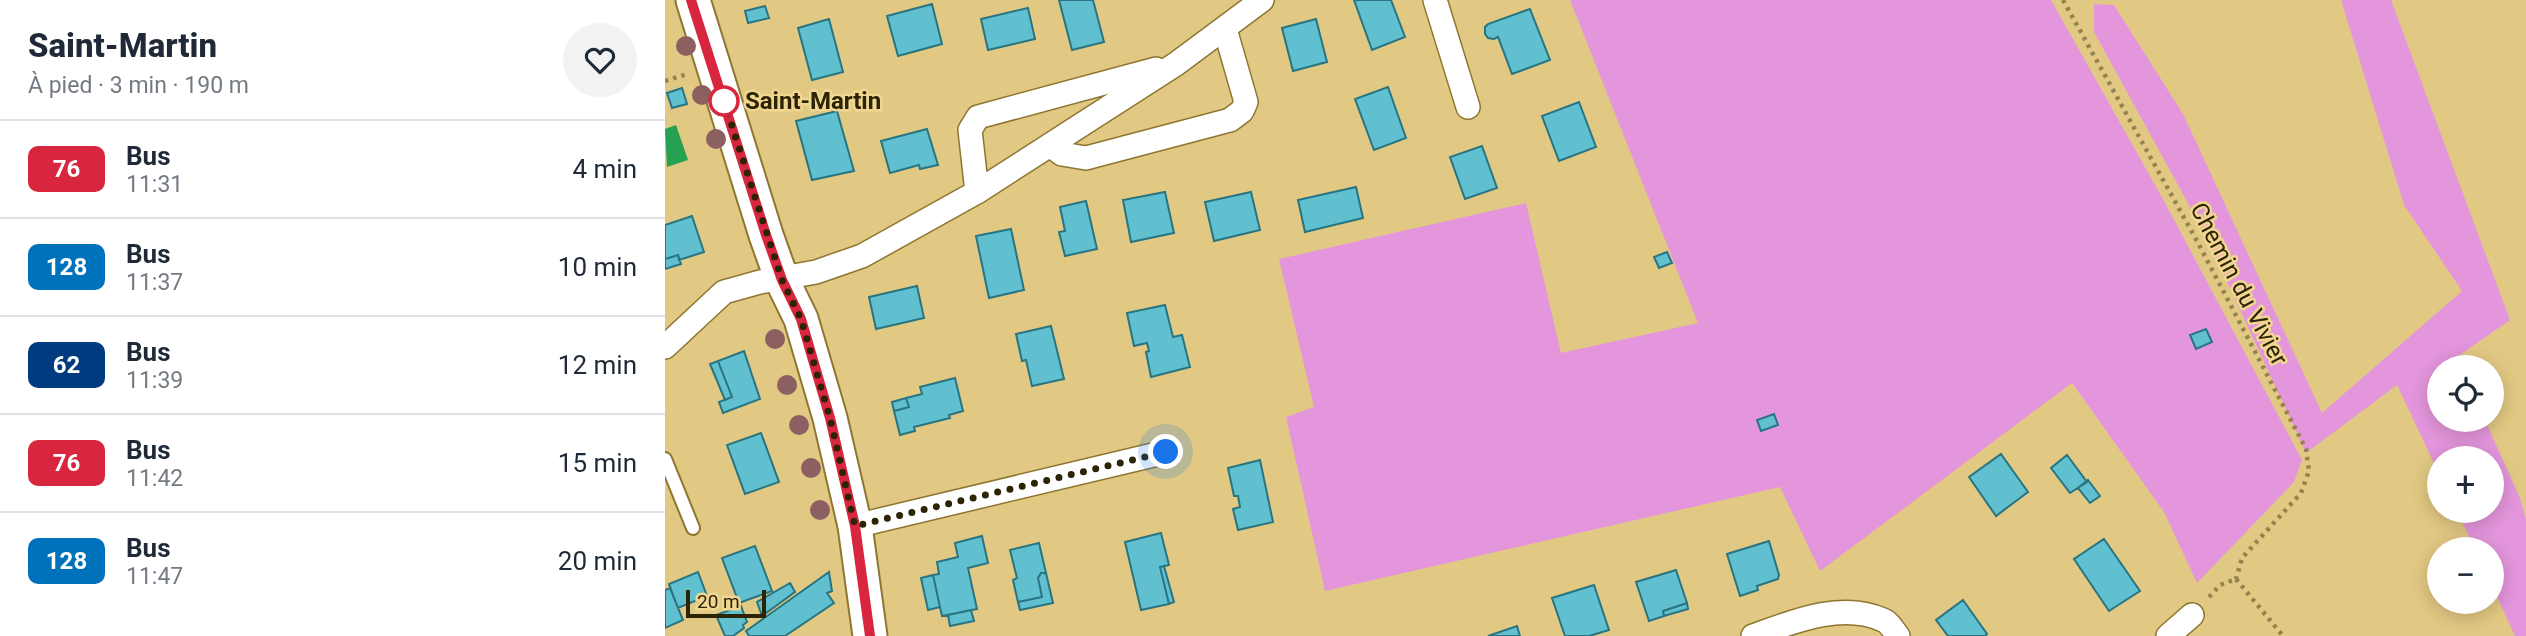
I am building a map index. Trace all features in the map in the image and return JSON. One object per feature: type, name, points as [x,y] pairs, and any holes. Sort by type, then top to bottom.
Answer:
[{"type":"main road","points":[[693,5],[782,280],[801,319],[830,418],[855,526],[870,636]]},
{"type":"street","points":[[665,347],[725,292],[760,282],[816,272],[862,256],[977,192],[1176,64],[1262,0]]},
{"type":"street","points":[[1435,0],[1468,107]]},
{"type":"street","points":[[1050,145],[1062,154],[1086,158],[1230,120],[1242,111],[1246,102],[1225,29]]},
{"type":"street","points":[[977,192],[969,130],[978,117],[1176,64]]},
{"type":"street","points":[[855,526],[1166,452]]},
{"type":"street","points":[[1753,636],[1801,620],[1849,612],[1885,620],[1898,636]]},
{"type":"street","points":[[2168,636],[2192,615]]},
{"type":"lane","points":[[665,459],[693,528]]},
{"type":"path","name":"Chemin du Vivier","points":[[2063,0],[2197,241],[2306,449],[2309,471],[2301,494],[2242,558],[2236,579]]},
{"type":"path","points":[[2192,615],[2220,585],[2236,579],[2283,636]]},
{"type":"shaded area","points":[[1570,0],[2051,0],[2164,201],[2302,460],[2294,482],[2197,583],[2164,512],[2072,383],[1820,571],[1780,487],[1325,591],[1286,417],[1314,407],[1279,259],[1526,203],[1561,353],[1698,323]]},
{"type":"shaded area","points":[[2341,0],[2391,0],[2510,320],[2460,355],[2427,355],[2427,432],[2490,432],[2497,446],[2427,446],[2427,449],[2397,385],[2306,453],[2206,236],[2094,32],[2094,4],[2114,5],[2183,114],[2322,413],[2462,291],[2404,205]]},
{"type":"shaded area","points":[[676,125],[688,160],[667,167],[665,129]]},
{"type":"shaded area","points":[[2504,462],[2526,519],[2526,636],[2515,636],[2504,612],[2504,537],[2469,537],[2463,523],[2504,523]]},
{"type":"building","points":[[1059,0],[1093,0],[1104,42],[1072,50]]},
{"type":"building","points":[[1354,0],[1391,0],[1405,37],[1372,50]]},
{"type":"building","points":[[932,4],[942,44],[898,56],[887,16]]},
{"type":"building","points":[[765,6],[769,18],[748,23],[745,11]]},
{"type":"building","points":[[1028,8],[1035,39],[988,50],[981,19]]},
{"type":"building","points":[[1530,9],[1550,60],[1512,74],[1498,37],[1488,38],[1485,27]]},
{"type":"building","points":[[829,19],[843,72],[812,80],[798,28]]},
{"type":"building","points":[[1316,19],[1327,62],[1293,71],[1282,28]]},
{"type":"building","points":[[1388,87],[1406,138],[1374,150],[1355,99]]},
{"type":"building","points":[[682,88],[687,104],[672,108],[667,93]]},
{"type":"building","points":[[1579,102],[1596,147],[1559,161],[1542,116]]},
{"type":"building","points":[[837,111],[854,171],[812,180],[796,121]]},
{"type":"building","points":[[927,129],[938,165],[920,169],[919,165],[890,173],[881,141]]},
{"type":"building","points":[[1482,146],[1497,188],[1465,199],[1450,157]]},
{"type":"building","points":[[1356,187],[1363,218],[1305,232],[1298,200]]},
{"type":"building","points":[[1165,192],[1174,233],[1131,242],[1123,200]]},
{"type":"building","points":[[1251,192],[1260,230],[1214,241],[1205,202]]},
{"type":"building","points":[[1086,201],[1097,249],[1065,256],[1059,232],[1065,231],[1060,207]]},
{"type":"building","points":[[692,216],[704,252],[679,260],[678,255],[665,259],[665,225]]},
{"type":"building","points":[[1011,229],[1024,290],[989,298],[976,236]]},
{"type":"building","points":[[1667,252],[1672,263],[1659,268],[1654,257]]},
{"type":"building","points":[[678,255],[681,264],[665,269],[665,259]]},
{"type":"building","points":[[917,286],[924,318],[876,329],[869,297]]},
{"type":"building","points":[[1165,305],[1173,337],[1182,335],[1190,367],[1151,377],[1147,343],[1134,346],[1127,313]]},
{"type":"building","points":[[1051,326],[1064,379],[1032,386],[1026,360],[1022,361],[1016,334]]},
{"type":"building","points":[[2206,329],[2212,342],[2196,349],[2190,335]]},
{"type":"building","points":[[744,351],[760,399],[723,413],[719,402],[732,397],[718,361]]},
{"type":"building","points":[[718,361],[732,397],[725,400],[710,364]]},
{"type":"building","points":[[955,378],[963,411],[949,415],[950,418],[914,427],[915,431],[900,435],[894,411],[909,407],[906,398],[922,394],[920,387]]},
{"type":"building","points":[[906,398],[909,407],[894,411],[892,402]]},
{"type":"building","points":[[1774,414],[1778,425],[1761,431],[1757,420]]},
{"type":"building","points":[[761,433],[779,482],[745,494],[727,445]]},
{"type":"building","points":[[2001,454],[2028,492],[1996,516],[1969,477]]},
{"type":"building","points":[[2067,455],[2087,482],[2070,493],[2051,468]]},
{"type":"building","points":[[1260,460],[1273,522],[1238,530],[1233,509],[1240,507],[1238,496],[1234,496],[1228,468]]},
{"type":"building","points":[[2088,480],[2100,496],[2090,503],[2078,488]]},
{"type":"building","points":[[1161,533],[1169,565],[1160,567],[1169,604],[1141,610],[1125,542]]},
{"type":"building","points":[[982,536],[988,563],[968,568],[977,609],[942,616],[933,575],[939,574],[937,562],[958,557],[955,543]]},
{"type":"building","points":[[2104,539],[2140,591],[2109,611],[2074,559]]},
{"type":"building","points":[[1769,541],[1778,579],[1757,586],[1758,590],[1740,596],[1727,554]]},
{"type":"building","points":[[1039,543],[1046,573],[1041,573],[1038,578],[1042,597],[1018,602],[1013,580],[1017,578],[1010,550]]},
{"type":"building","points":[[755,546],[772,591],[739,603],[722,558]]},
{"type":"building","points":[[1164,566],[1174,602],[1169,604],[1160,567]]},
{"type":"building","points":[[1676,570],[1687,603],[1663,611],[1664,616],[1649,621],[1636,582]]},
{"type":"building","points":[[698,572],[707,596],[678,608],[669,584]]},
{"type":"building","points":[[829,572],[832,591],[827,593],[834,603],[785,636],[749,636],[746,631]]},
{"type":"building","points":[[1041,573],[1046,573],[1053,603],[1020,610],[1018,602],[1042,597],[1038,578]]},
{"type":"building","points":[[933,575],[940,607],[928,610],[921,578]]},
{"type":"building","points":[[790,583],[795,592],[762,616],[757,602]]},
{"type":"building","points":[[1594,585],[1609,630],[1589,636],[1565,636],[1552,598]]},
{"type":"building","points":[[670,588],[683,620],[665,628],[665,590]]},
{"type":"building","points":[[1963,600],[1987,634],[1985,636],[1948,636],[1936,620]]},
{"type":"building","points":[[1687,603],[1688,609],[1664,616],[1663,611]]},
{"type":"building","points":[[741,606],[747,622],[743,625],[744,628],[733,636],[725,636],[716,615]]},
{"type":"building","points":[[971,610],[974,621],[950,626],[948,615]]},
{"type":"building","points":[[1517,626],[1520,636],[1488,636]]},
{"type":"bus line","name":"76","points":[[691,0],[766,235],[782,280],[801,319],[830,418],[855,526],[870,636]]},
{"type":"place","name":"Saint-Martin","points":[[724,101]]},
{"type":"route","points":[[724,101],[766,235],[782,280],[801,319],[830,418],[855,526],[1166,452]]}]
